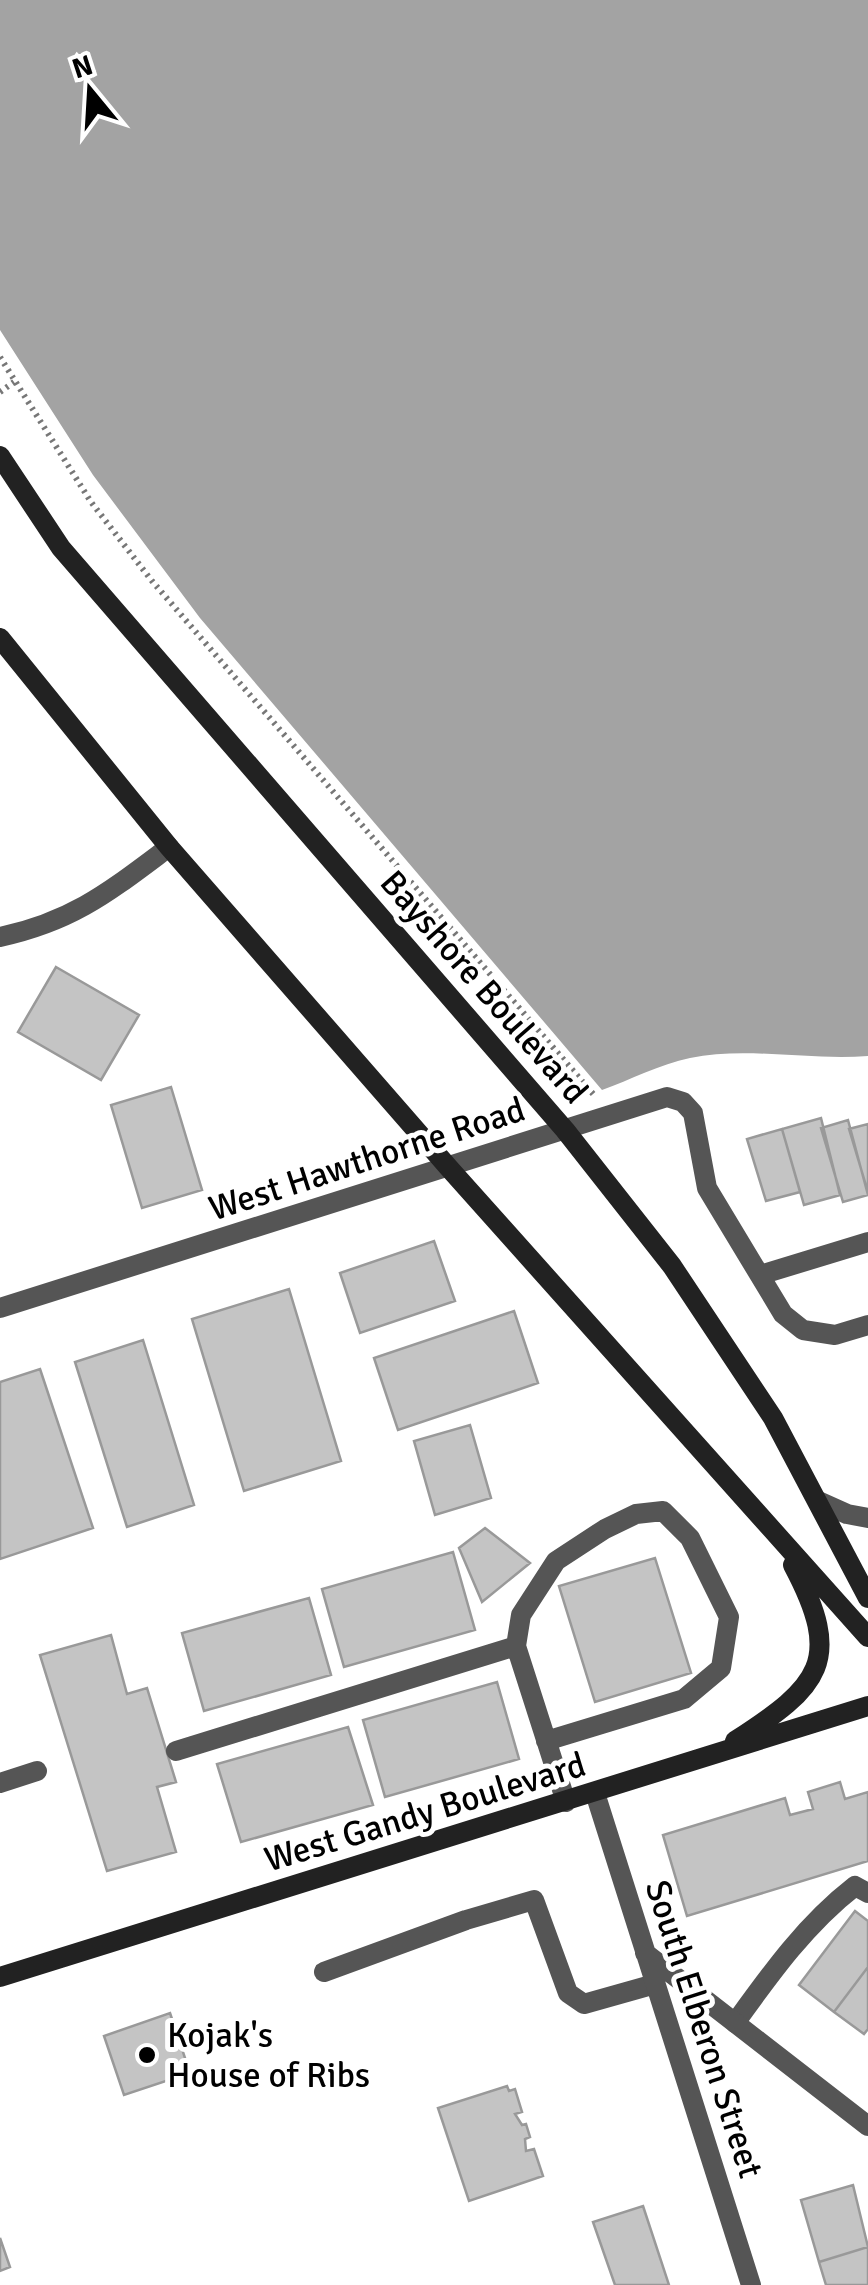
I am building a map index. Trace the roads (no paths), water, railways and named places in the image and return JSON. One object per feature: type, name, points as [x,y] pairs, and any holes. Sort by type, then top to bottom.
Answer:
[{"type":"main road","name":"Bayshore Boulevard","points":[[0,456],[62,548],[566,1130],[672,1266],[773,1418],[868,1598]]},
{"type":"main road","points":[[0,638],[169,847],[449,1168],[868,1637]]},
{"type":"main road","points":[[715,1755],[774,1716],[807,1687],[822,1642],[814,1603],[778,1536]]},
{"type":"main road","name":"West Gandy Boulevard","points":[[0,1977],[868,1706]]},
{"type":"street","points":[[0,937],[41,928],[95,902],[169,847]]},
{"type":"street","name":"West Hawthorne Road","points":[[0,1308],[667,1098],[683,1102],[693,1114],[707,1188],[783,1314],[803,1330],[835,1335],[868,1325]]},
{"type":"street","points":[[760,1276],[868,1242]]},
{"type":"street","points":[[818,1501],[868,1518]]},
{"type":"street","points":[[546,1740],[684,1700],[720,1668],[730,1617],[690,1538],[663,1511],[636,1514],[604,1529],[556,1562],[521,1615],[516,1646],[546,1740],[566,1802]]},
{"type":"street","points":[[176,1750],[516,1646]]},
{"type":"street","points":[[0,1783],[37,1771]]},
{"type":"street","name":"South Elberon Street","points":[[594,1794],[751,2285]]},
{"type":"street","points":[[735,2023],[775,1967],[824,1910],[855,1886],[868,1893]]},
{"type":"street","points":[[324,1972],[466,1920],[534,1900],[568,1993],[584,2004],[655,1984]]},
{"type":"street","points":[[645,1953],[868,2126]]},
{"type":"place","name":"Kojak's House of Ribs","points":[[147,2055]]}]
